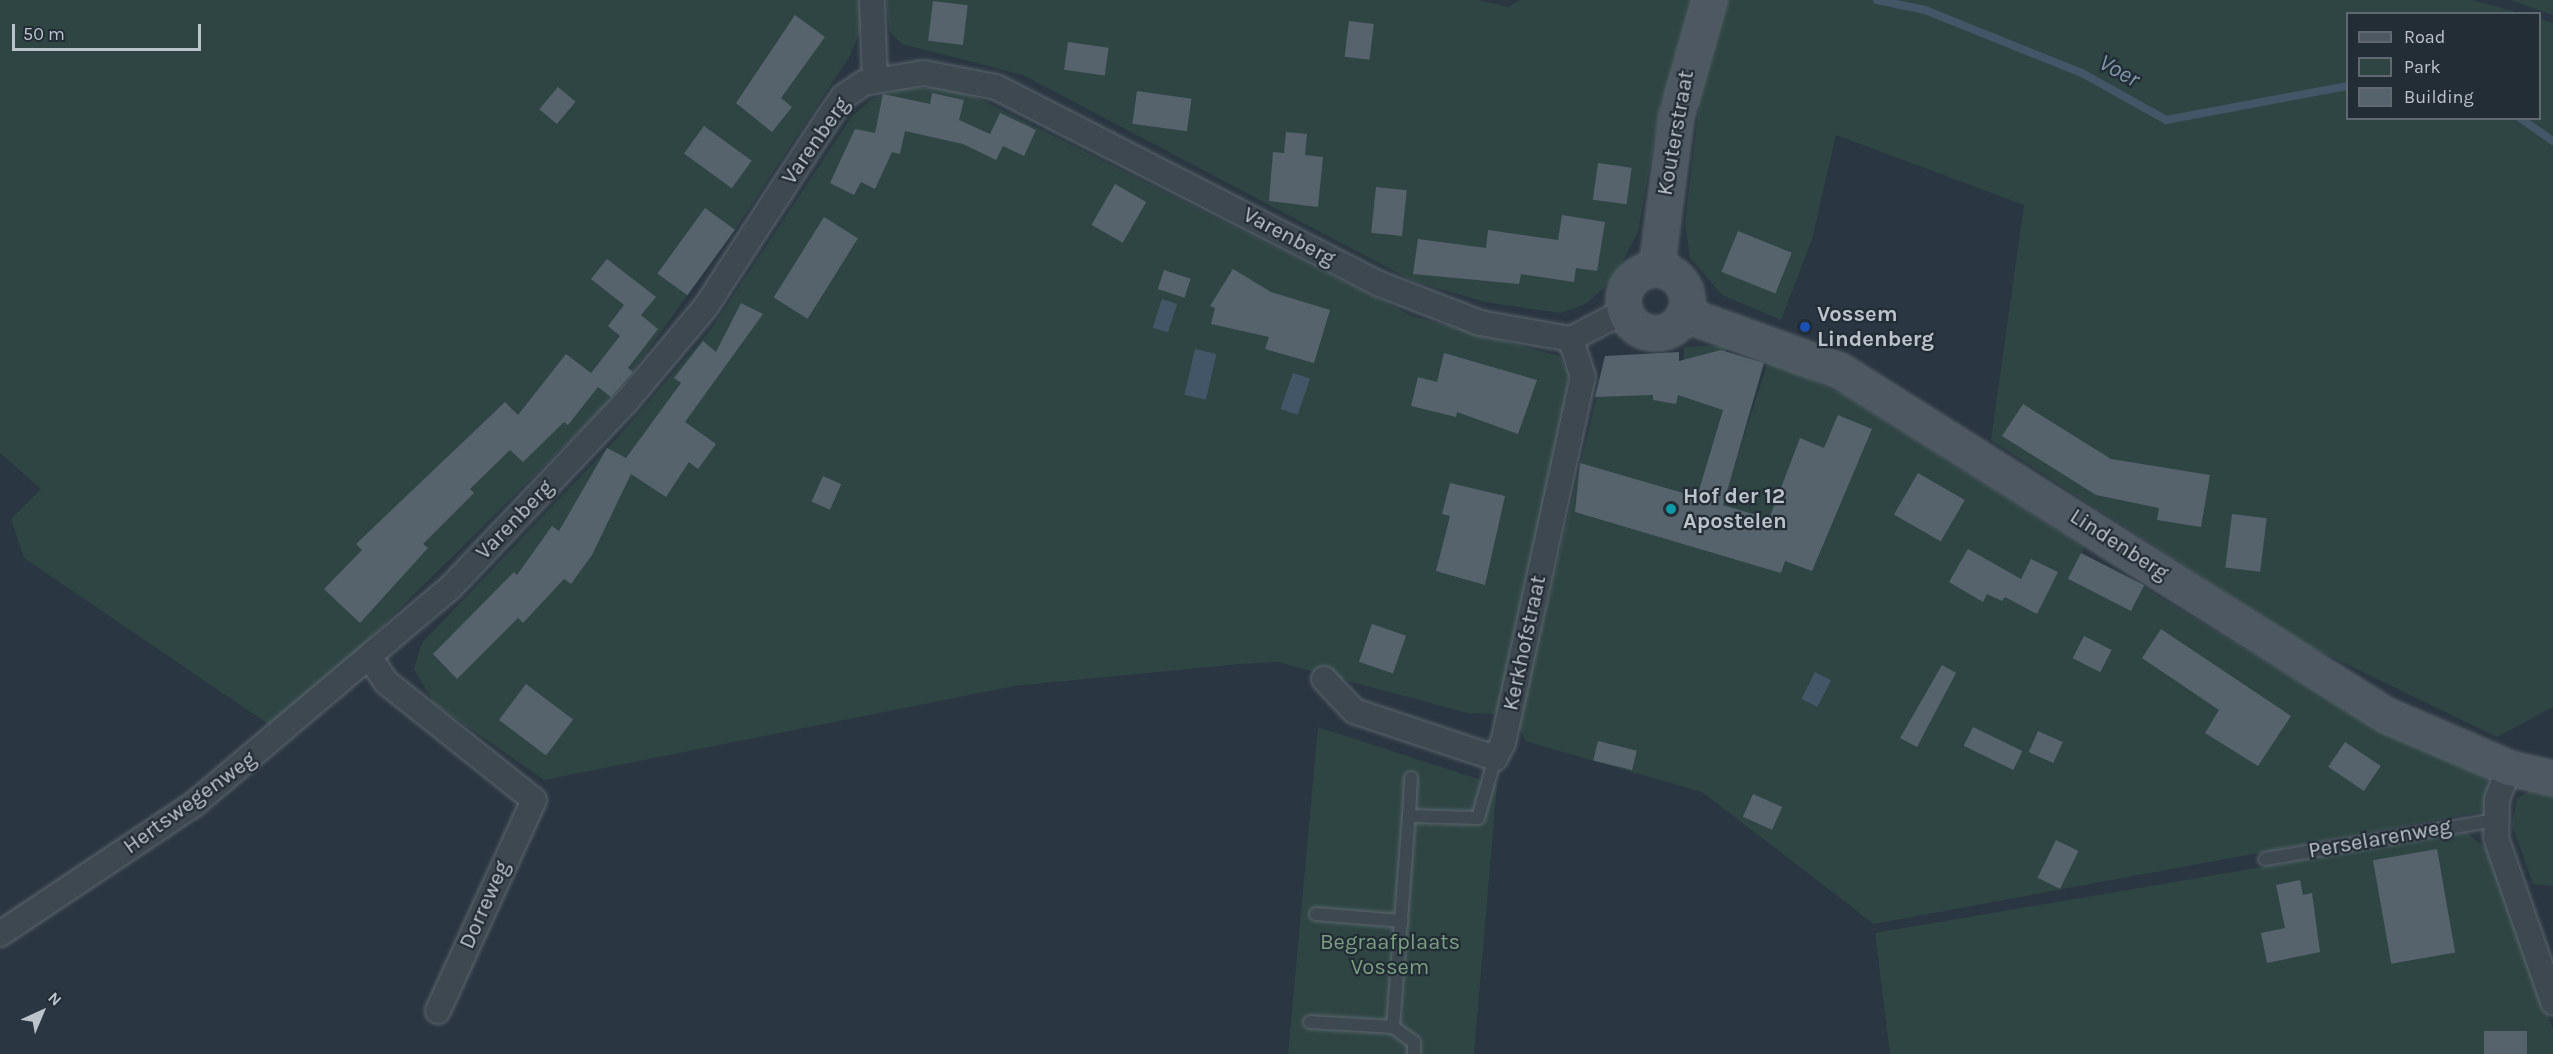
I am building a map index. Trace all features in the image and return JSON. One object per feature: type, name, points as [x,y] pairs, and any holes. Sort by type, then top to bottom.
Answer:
[{"type":"street","points":[[872,0],[875,80]]},
{"type":"street","name":"Kouterstraat","points":[[1656,269],[1676,116],[1709,0]]},
{"type":"street","name":"Varenberg","points":[[371,659],[492,546],[626,402],[705,309],[843,97],[875,80],[950,74],[996,87],[1412,300],[1498,328],[1571,339]]},
{"type":"street","points":[[1656,269],[1682,284],[1684,314],[1659,333],[1637,328],[1624,311],[1629,281],[1656,269]]},
{"type":"street","points":[[1571,339],[1624,311]]},
{"type":"street","name":"Lindenberg","points":[[1684,314],[1839,370],[2333,684],[2386,715],[2509,768],[2553,778]]},
{"type":"street","name":"Kerkhofstraat","points":[[1496,758],[1503,743],[1583,377],[1571,339]]},
{"type":"street","name":"Dorreweg","points":[[371,659],[386,682],[534,800],[438,1011]]},
{"type":"street","name":"Hertswegenweg","points":[[0,934],[193,805],[371,659]]},
{"type":"street","points":[[1324,679],[1354,711],[1496,758]]},
{"type":"street","points":[[2509,768],[2496,820],[2496,838],[2553,1002]]},
{"type":"lane","points":[[1409,816],[1478,818],[1496,758]]},
{"type":"lane","points":[[1393,1027],[1411,778]]},
{"type":"lane","name":"Perselarenweg","points":[[2265,859],[2496,820]]},
{"type":"lane","points":[[1316,914],[1402,921]]},
{"type":"lane","points":[[1310,1022],[1393,1027],[1414,1042],[1414,1054]]},
{"type":"green space","points":[[0,0],[861,0],[861,30],[849,57],[735,230],[613,398],[277,730],[24,558],[11,519],[41,489],[0,453]]},
{"type":"green space","points":[[886,0],[1479,0],[1508,7],[1520,0],[2472,0],[2516,12],[2346,12],[2346,120],[2541,120],[2541,19],[2553,23],[2553,707],[2497,737],[2305,644],[1991,440],[2024,205],[1836,135],[1812,239],[1781,320],[1722,295],[1690,258],[1685,223],[1699,106],[1662,97],[1638,232],[1613,280],[1587,303],[1561,313],[1485,302],[1413,281],[1023,75],[902,44],[890,32]]},
{"type":"green space","points":[[2510,0],[2553,0],[2553,15]]},
{"type":"green space","points":[[904,88],[947,88],[982,100],[1412,316],[1559,356],[1569,374],[1566,400],[1502,703],[1494,714],[1467,713],[1278,662],[1240,664],[1014,686],[544,780],[434,703],[414,669],[422,643],[618,437],[711,329],[852,116],[872,99]]},
{"type":"green space","points":[[1728,345],[1710,402],[1728,408],[1731,475],[1769,359],[1844,395],[2084,547],[2070,579],[2134,607],[2143,587],[2376,728],[2483,775],[2490,785],[2485,811],[1874,924],[1702,792],[1525,741],[1518,723],[1598,392],[1683,384],[1684,347]]},
{"type":"green space","name":"Begraafplaats Vossem","points":[[1318,727],[1497,785],[1474,1054],[1288,1054]]},
{"type":"green space","points":[[2530,791],[2553,796],[2553,886],[2533,884],[2512,825],[2517,798]]},
{"type":"green space","points":[[2467,832],[2487,850],[2553,1029],[2553,1054],[1890,1054],[1875,933]]},
{"type":"water","points":[[1162,299],[1177,304],[1168,332],[1153,328]]},
{"type":"water","points":[[1195,349],[1216,354],[1206,400],[1184,395]]},
{"type":"water","points":[[1293,373],[1310,379],[1298,415],[1281,409]]},
{"type":"water","points":[[1815,672],[1831,680],[1817,707],[1801,699]]},
{"type":"building","points":[[933,1],[968,5],[963,45],[928,41]]},
{"type":"building","points":[[795,15],[825,37],[781,98],[792,107],[772,132],[736,103]]},
{"type":"building","points":[[1349,21],[1374,24],[1369,60],[1345,57]]},
{"type":"building","points":[[1068,42],[1109,48],[1105,75],[1064,70]]},
{"type":"building","points":[[558,87],[576,102],[557,124],[539,109]]},
{"type":"building","points":[[1137,91],[1191,99],[1187,131],[1132,124]]},
{"type":"building","points":[[932,93],[964,100],[959,120],[990,134],[1000,113],[1036,130],[1024,156],[1003,146],[996,160],[963,144],[905,131],[900,154],[892,152],[875,189],[861,182],[854,195],[830,183],[855,129],[875,133],[883,94],[930,104]]},
{"type":"building","points":[[704,126],[752,161],[732,188],[684,154]]},
{"type":"building","points":[[1286,132],[1307,134],[1305,155],[1323,157],[1318,207],[1269,201],[1273,152],[1284,153]]},
{"type":"building","points":[[1598,163],[1632,168],[1627,204],[1593,200]]},
{"type":"building","points":[[1115,184],[1146,202],[1123,243],[1092,225]]},
{"type":"building","points":[[1376,187],[1407,190],[1402,236],[1371,233]]},
{"type":"building","points":[[705,208],[735,230],[687,295],[657,274]]},
{"type":"building","points":[[1562,215],[1605,222],[1597,271],[1576,268],[1574,282],[1521,274],[1519,284],[1413,274],[1418,239],[1486,248],[1488,230],[1558,240]]},
{"type":"building","points":[[824,217],[858,238],[808,319],[774,298]]},
{"type":"building","points":[[1738,231],[1792,253],[1775,294],[1722,272]]},
{"type":"building","points":[[607,259],[656,297],[641,315],[658,329],[628,368],[633,372],[611,397],[598,387],[568,425],[564,422],[523,462],[510,450],[470,489],[474,493],[423,544],[428,548],[360,623],[324,589],[362,550],[356,544],[505,402],[518,415],[566,354],[591,373],[620,336],[608,326],[624,305],[591,279]]},
{"type":"building","points":[[1233,269],[1271,292],[1330,310],[1314,363],[1265,349],[1269,337],[1211,324],[1215,308],[1210,306]]},
{"type":"building","points":[[1164,270],[1191,279],[1184,298],[1158,289]]},
{"type":"building","points":[[741,303],[763,314],[685,422],[716,444],[698,469],[689,462],[666,497],[631,474],[592,555],[571,584],[564,579],[523,623],[518,618],[457,679],[433,654],[514,572],[517,575],[552,526],[559,531],[607,448],[626,458],[681,383],[674,378],[703,341],[716,352]]},
{"type":"building","points":[[1721,350],[1764,363],[1723,505],[1769,519],[1800,438],[1824,448],[1838,415],[1872,429],[1812,571],[1785,561],[1781,573],[1575,512],[1580,463],[1697,497],[1723,410],[1678,395],[1676,404],[1653,400],[1653,395],[1595,397],[1605,356],[1679,352],[1679,361]]},
{"type":"building","points":[[1444,353],[1537,380],[1518,434],[1457,412],[1456,417],[1411,406],[1418,377],[1437,382]]},
{"type":"building","points":[[2023,404],[2111,459],[2210,475],[2201,527],[2157,520],[2159,508],[2096,495],[2002,436]]},
{"type":"building","points":[[1918,473],[1965,500],[1941,542],[1894,515]]},
{"type":"building","points":[[823,476],[841,484],[830,510],[812,502]]},
{"type":"building","points":[[1450,483],[1505,496],[1485,585],[1436,571],[1450,516],[1442,514]]},
{"type":"building","points":[[2232,514],[2267,518],[2260,572],[2225,568]]},
{"type":"building","points":[[1968,549],[2021,579],[2031,559],[2058,572],[2037,614],[2005,597],[2002,601],[1987,594],[1983,602],[1949,582]]},
{"type":"building","points":[[2081,553],[2144,585],[2131,611],[2068,579]]},
{"type":"building","points":[[1372,624],[1406,636],[1393,674],[1359,662]]},
{"type":"building","points":[[2161,629],[2291,716],[2258,766],[2205,733],[2219,710],[2142,658]]},
{"type":"building","points":[[2084,636],[2112,650],[2100,672],[2073,658]]},
{"type":"building","points":[[1942,665],[1956,673],[1917,747],[1900,738]]},
{"type":"building","points":[[526,684],[573,720],[546,755],[499,720]]},
{"type":"building","points":[[1973,727],[2022,751],[2013,770],[1964,746]]},
{"type":"building","points":[[2038,731],[2063,742],[2053,763],[2029,752]]},
{"type":"building","points":[[1598,741],[1637,751],[1632,770],[1593,760]]},
{"type":"building","points":[[2345,742],[2381,766],[2364,791],[2328,767]]},
{"type":"building","points":[[1753,794],[1782,807],[1772,830],[1743,817]]},
{"type":"building","points":[[2056,840],[2078,851],[2060,889],[2038,878]]},
{"type":"building","points":[[2437,849],[2455,952],[2391,964],[2373,860]]},
{"type":"building","points":[[2300,880],[2303,895],[2312,893],[2320,952],[2267,963],[2261,933],[2285,928],[2276,885]]},
{"type":"building","points":[[2484,1031],[2527,1031],[2527,1054],[2484,1054]]},
{"type":"waterway","name":"Voer","points":[[1877,0],[1925,10],[2082,73],[2166,120],[2346,86]]},
{"type":"waterway","name":"Voer","points":[[2523,120],[2553,141]]},
{"type":"place","name":"Vossem Lindenberg","points":[[1805,327]]},
{"type":"place","name":"Hof der 12 Apostelen","points":[[1671,509]]}]
